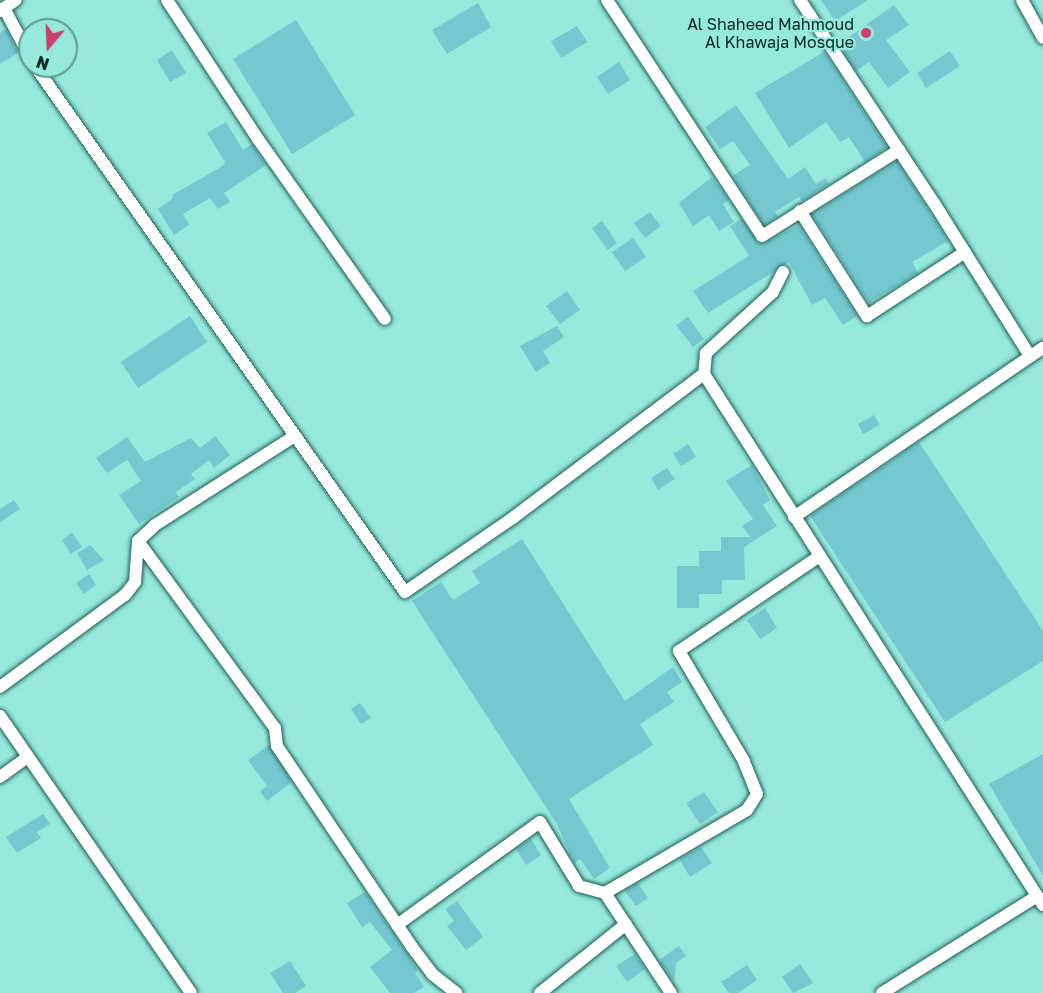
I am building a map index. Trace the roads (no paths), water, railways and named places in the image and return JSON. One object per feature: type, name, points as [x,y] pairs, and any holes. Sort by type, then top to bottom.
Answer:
[{"type":"street","points":[[16,0],[2,9],[18,36]]},
{"type":"street","points":[[167,0],[258,139],[385,319]]},
{"type":"street","points":[[607,0],[762,236],[899,150]]},
{"type":"street","points":[[800,0],[1030,356]]},
{"type":"street","points":[[1022,0],[1043,38]]},
{"type":"street","points":[[43,78],[293,437],[405,592],[514,517],[704,374]]},
{"type":"street","points":[[800,211],[867,316],[964,252]]},
{"type":"street","points":[[783,272],[773,292],[706,353],[704,374],[1040,901],[882,993]]},
{"type":"street","points":[[794,517],[1043,348]]},
{"type":"street","points":[[0,687],[125,595],[135,582],[138,542],[155,525],[221,480],[293,437]]},
{"type":"street","points":[[138,542],[275,728],[277,746],[397,925],[432,974],[456,993]]},
{"type":"street","points":[[605,893],[747,810],[757,794],[744,761],[679,651],[820,556]]},
{"type":"street","points":[[0,716],[191,993]]},
{"type":"street","points":[[0,777],[28,757]]},
{"type":"street","points":[[397,925],[540,822],[579,886],[605,893],[671,993]]},
{"type":"street","points":[[540,993],[626,924]]},
{"type":"place","name":"Al Shaheed Mahmoud Al Khawaja Mosque","points":[[866,33]]}]
